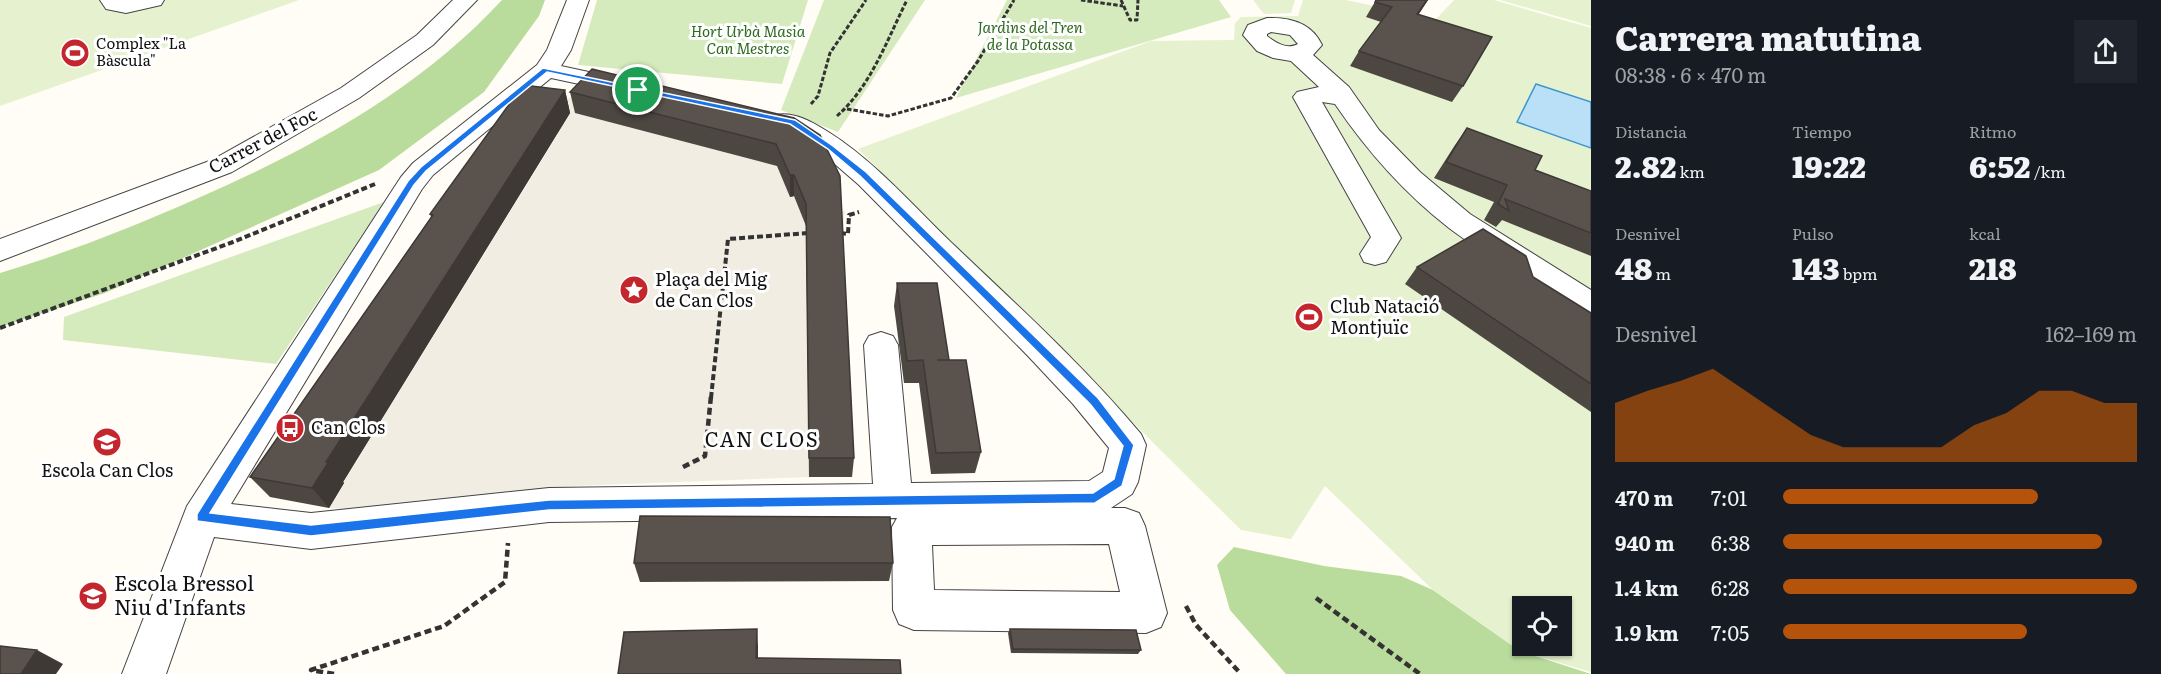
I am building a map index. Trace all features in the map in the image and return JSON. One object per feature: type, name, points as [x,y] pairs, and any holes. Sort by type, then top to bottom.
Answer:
[{"type":"street","points":[[111,0],[114,4],[126,6],[153,0]]},
{"type":"street","name":"Carrer del Foc","points":[[0,249],[222,166],[350,93],[425,40],[466,0]]},
{"type":"street","points":[[144,674],[201,518],[411,183],[423,169],[546,70],[559,50],[578,0]]},
{"type":"street","points":[[1296,53],[1344,97],[1370,136],[1410,178],[1460,220],[1591,304]]},
{"type":"street","points":[[546,70],[653,93]]},
{"type":"street","points":[[1344,97],[1317,94],[1306,97],[1386,238],[1375,254]]},
{"type":"street","points":[[201,518],[311,531],[549,505],[1095,498],[1119,482],[1128,445],[1094,401],[863,174],[819,138],[792,122],[758,115]]},
{"type":"street","points":[[881,345],[893,500]]},
{"type":"street","points":[[1125,526],[1146,613],[914,610],[912,527],[1125,526]]},
{"type":"path","points":[[792,122],[818,96],[830,53],[866,0]]},
{"type":"path","points":[[792,122],[830,120],[848,109],[907,0]]},
{"type":"path","points":[[848,109],[888,116],[951,98],[978,60],[1014,0]]},
{"type":"path","points":[[1081,0],[1124,6]]},
{"type":"path","points":[[1121,0],[1130,20],[1137,20],[1140,6],[1138,0]]},
{"type":"path","points":[[0,328],[233,242],[386,180]]},
{"type":"path","points":[[837,233],[848,234],[849,215]]},
{"type":"path","points":[[676,470],[705,456],[728,239],[816,233]]},
{"type":"path","points":[[334,674],[311,670],[444,626],[505,582],[508,540]]},
{"type":"path","points":[[1316,598],[1420,674]]},
{"type":"green space","name":"Complex \"La Bàscula\"","points":[[0,0],[299,0],[0,106]]},
{"type":"green space","points":[[502,0],[545,0],[539,16],[484,92],[379,170],[105,293],[0,327],[0,273],[148,220],[238,180],[320,138],[398,90],[434,63]]},
{"type":"green space","name":"Hort Urbà Masia Can Mestres","points":[[597,0],[808,0],[782,84],[578,65]]},
{"type":"green space","points":[[824,0],[925,0],[838,132],[781,110]]},
{"type":"green space","name":"Jardins del Tren de la Potassa","points":[[1007,0],[1219,0],[1231,17],[956,98]]},
{"type":"green space","points":[[1253,0],[1295,0],[1291,13],[1264,14]]},
{"type":"green space","name":"Club Natació Montjuïc","points":[[1303,0],[1346,0],[1436,19],[1454,0],[1494,0],[1591,28],[1591,672],[1537,656],[1572,656],[1572,596],[1512,596],[1512,645],[1433,590],[1325,486],[1291,539],[1241,530],[858,149],[1151,41],[1234,40],[1235,23],[1241,17],[1298,16]]},
{"type":"green space","points":[[1500,0],[1591,0],[1591,26]]},
{"type":"green space","points":[[384,202],[276,364],[63,340],[64,317]]},
{"type":"green space","points":[[1234,547],[1324,566],[1401,576],[1433,590],[1512,645],[1512,656],[1535,656],[1591,674],[1286,674],[1230,610],[1217,565]]},
{"type":"shaded area","name":"Plaça del Mig de Can Clos","points":[[596,90],[777,166],[794,196],[828,214],[845,211],[841,241],[806,241],[809,477],[573,486],[358,510],[329,508],[344,484],[339,482],[348,468],[352,468],[558,134],[530,109]]},
{"type":"water","points":[[1536,84],[1591,102],[1591,148],[1517,122]]},
{"type":"building","points":[[1376,0],[1427,0],[1417,14],[1492,37],[1463,86],[1359,51],[1392,7],[1375,2]]},
{"type":"building","points":[[592,69],[794,118],[820,135],[840,176],[854,458],[809,458],[806,204],[794,175],[790,175],[776,144],[570,92]]},
{"type":"building","points":[[523,85],[565,90],[326,462],[328,463],[312,488],[250,477],[433,215],[430,214]]},
{"type":"building","points":[[1467,128],[1542,156],[1535,170],[1591,191],[1591,233],[1505,199],[1509,211],[1498,204],[1507,185],[1446,162]]},
{"type":"building","points":[[1483,229],[1526,256],[1533,277],[1591,313],[1591,384],[1417,267]]},
{"type":"building","points":[[897,283],[937,283],[949,360],[966,360],[981,452],[936,453],[923,360],[907,361]]},
{"type":"building","points":[[640,516],[890,517],[893,563],[634,563]]},
{"type":"building","points":[[757,629],[756,658],[900,660],[901,674],[618,674],[624,632]]},
{"type":"building","points":[[1010,629],[1136,630],[1141,650],[1013,649]]},
{"type":"building","points":[[0,646],[37,650],[21,674],[0,674]]},
{"type":"place","name":"Complex \"La Bàscula\"","points":[[75,53]]},
{"type":"place","name":"Plaça del Mig de Can Clos","points":[[634,290]]},
{"type":"place","name":"Club Natació Montjuïc","points":[[1309,317]]},
{"type":"place","name":"Can Clos","points":[[290,428]]},
{"type":"place","name":"Escola Can Clos","points":[[107,442]]},
{"type":"place","name":"Escola Bressol Niu d'Infants","points":[[93,596]]},
{"type":"district","name":"CAN CLOS","points":[[762,440]]},
{"type":"route","points":[[546,70],[638,90],[792,122],[831,147],[863,174],[1094,401],[1128,445],[1119,482],[1095,498],[549,505],[311,531],[201,518],[411,183],[423,169],[546,70]]}]
